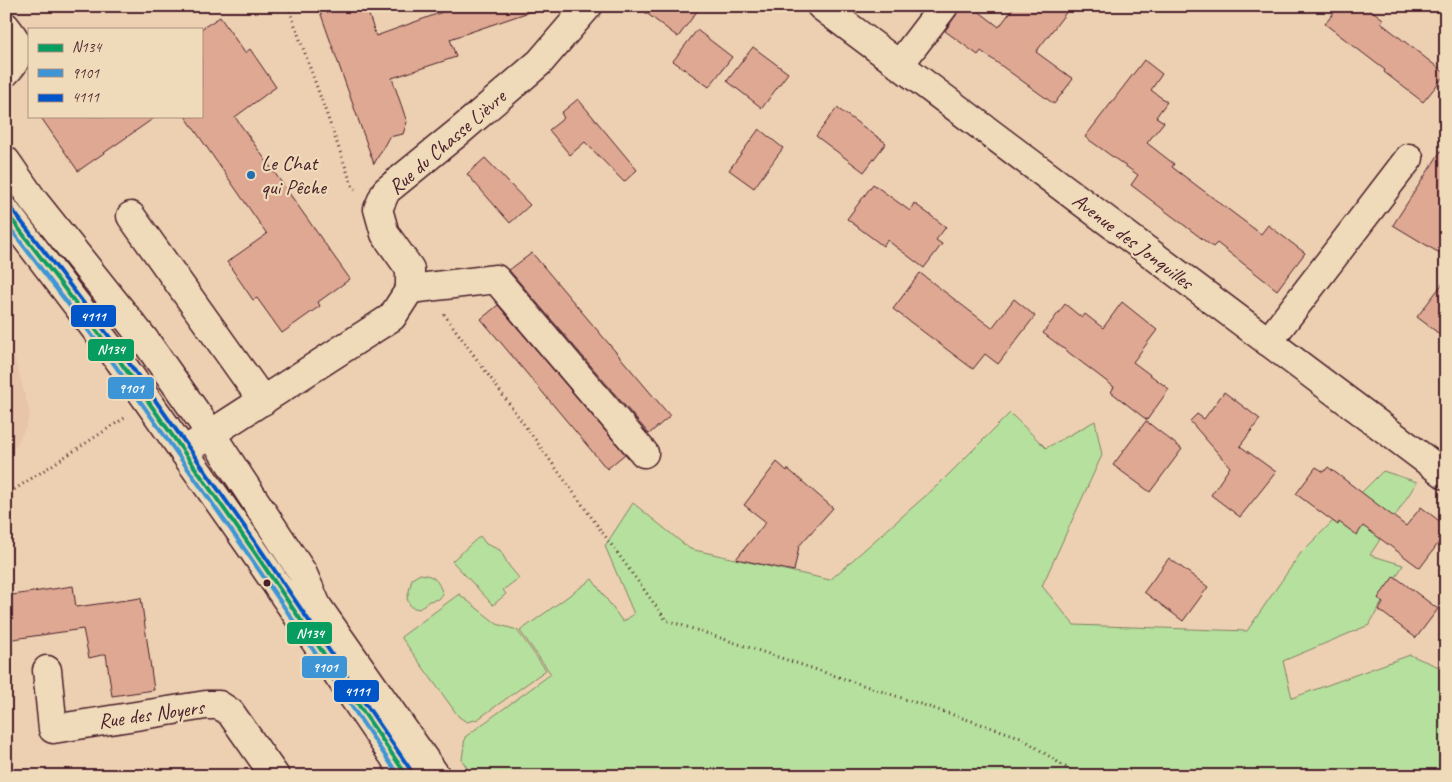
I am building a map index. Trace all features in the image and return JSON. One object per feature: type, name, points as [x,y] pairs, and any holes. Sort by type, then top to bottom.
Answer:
[{"type":"street","name":"Rue du Chasse Lièvre","points":[[417,288],[410,269],[385,234],[378,209],[386,190],[461,130],[540,62],[588,6]]},
{"type":"street","name":"Avenue des Jonquilles","points":[[821,6],[1446,475]]},
{"type":"street","points":[[899,65],[944,6]]},
{"type":"street","points":[[6,28],[18,43],[18,56],[6,72]]},
{"type":"street","points":[[1268,342],[1408,158]]},
{"type":"street","points":[[6,161],[33,200],[147,343],[211,434],[302,572],[317,606],[436,776]]},
{"type":"street","points":[[6,212],[149,402],[407,776]]},
{"type":"street","points":[[132,216],[263,401]]},
{"type":"street","points":[[184,452],[392,316],[417,288],[496,279],[644,453]]},
{"type":"street","name":"Rue des Noyers","points":[[47,670],[53,729],[206,704],[219,705],[230,712],[275,776]]},
{"type":"path","points":[[288,6],[353,188],[378,209]]},
{"type":"path","points":[[417,288],[666,620],[1020,736],[1079,776]]},
{"type":"path","points":[[6,496],[149,402]]},
{"type":"shaded area","points":[[6,342],[12,348],[30,414],[25,429],[10,455],[6,455]]},
{"type":"green space","points":[[1010,413],[1046,448],[1095,421],[1102,455],[1042,586],[1074,625],[1247,631],[1300,554],[1383,471],[1417,482],[1370,555],[1403,565],[1369,625],[1283,661],[1292,698],[1410,655],[1446,670],[1446,776],[472,776],[462,760],[465,737],[551,674],[520,631],[592,579],[623,622],[634,614],[605,546],[633,503],[690,549],[830,580],[939,484]]},
{"type":"green space","points":[[480,536],[486,544],[500,550],[509,566],[519,578],[503,590],[506,594],[493,605],[452,561]]},
{"type":"green space","points":[[420,574],[435,579],[443,594],[439,599],[429,601],[419,609],[411,607],[407,599],[412,579]]},
{"type":"green space","points":[[459,594],[497,624],[517,630],[546,670],[478,719],[467,722],[459,717],[401,637]]},
{"type":"building","points":[[318,6],[366,6],[376,36],[459,6],[534,6],[535,10],[450,39],[456,57],[392,78],[407,122],[403,134],[389,137],[374,164]]},
{"type":"building","points":[[637,6],[701,6],[678,37]]},
{"type":"building","points":[[959,6],[972,6],[999,27],[1015,6],[1071,6],[1036,52],[1073,79],[1054,104],[981,51],[978,55],[945,31],[956,15]]},
{"type":"building","points":[[1339,6],[1366,6],[1383,19],[1381,23],[1446,74],[1423,102],[1325,24]]},
{"type":"building","name":"Le Chat qui Pêche","points":[[220,17],[245,53],[250,49],[276,87],[235,117],[350,279],[318,302],[320,306],[282,333],[257,298],[253,300],[227,262],[267,234],[186,118],[202,118],[202,28]]},
{"type":"building","points":[[697,30],[732,57],[709,87],[673,61]]},
{"type":"building","points":[[753,47],[788,73],[762,108],[727,81]]},
{"type":"building","points":[[1144,60],[1162,74],[1151,90],[1167,102],[1156,117],[1164,122],[1147,143],[1174,164],[1172,167],[1261,234],[1268,225],[1305,253],[1277,290],[1217,243],[1213,247],[1131,185],[1138,175],[1085,137]]},
{"type":"building","points":[[578,99],[637,170],[624,182],[585,142],[570,155],[549,130],[564,118],[561,113]]},
{"type":"building","points":[[837,108],[886,143],[864,172],[816,136]]},
{"type":"building","points":[[41,118],[154,118],[78,171]]},
{"type":"building","points":[[759,129],[783,148],[754,188],[729,170]]},
{"type":"building","points":[[1446,143],[1446,257],[1393,225]]},
{"type":"building","points":[[485,158],[530,205],[510,223],[467,174]]},
{"type":"building","points":[[873,184],[910,211],[914,203],[946,227],[936,240],[942,244],[924,268],[887,240],[883,246],[847,219]]},
{"type":"building","points":[[532,253],[670,416],[649,434],[509,270]]},
{"type":"building","points":[[920,273],[992,328],[1014,299],[1035,316],[998,364],[985,354],[973,369],[893,309]]},
{"type":"building","points":[[1446,279],[1446,339],[1417,317]]},
{"type":"building","points":[[1122,302],[1157,330],[1133,362],[1169,389],[1147,420],[1111,392],[1114,387],[1043,333],[1065,304],[1082,318],[1085,314],[1103,328]]},
{"type":"building","points":[[498,305],[625,454],[607,469],[481,319]]},
{"type":"building","points":[[1224,392],[1260,419],[1240,446],[1276,472],[1240,517],[1211,495],[1230,467],[1190,421],[1197,414],[1204,419]]},
{"type":"building","points":[[1146,421],[1182,449],[1150,492],[1113,465]]},
{"type":"building","points":[[777,462],[787,471],[788,469],[833,508],[799,546],[794,571],[736,559],[766,522],[744,505]]},
{"type":"building","points":[[1316,467],[1324,472],[1328,467],[1406,526],[1421,507],[1446,526],[1446,533],[1420,568],[1363,526],[1357,535],[1339,522],[1338,525],[1296,494]]},
{"type":"building","points":[[1169,558],[1208,587],[1183,621],[1144,592]]},
{"type":"building","points":[[1394,576],[1438,609],[1416,638],[1379,610],[1383,603],[1378,598]]},
{"type":"building","points":[[73,586],[76,607],[141,598],[154,690],[112,696],[106,654],[89,658],[83,629],[6,640],[6,596]]},
{"type":"transit line","name":"4111","points":[[11,208],[124,356],[258,546],[412,772]]},
{"type":"transit line","name":"N134","points":[[6,212],[119,360],[253,550],[407,776]]},
{"type":"transit line","name":"9101","points":[[6,223],[114,364],[248,554],[399,776]]},
{"type":"place","name":"Le Chat qui Pêche","points":[[251,175]]}]
